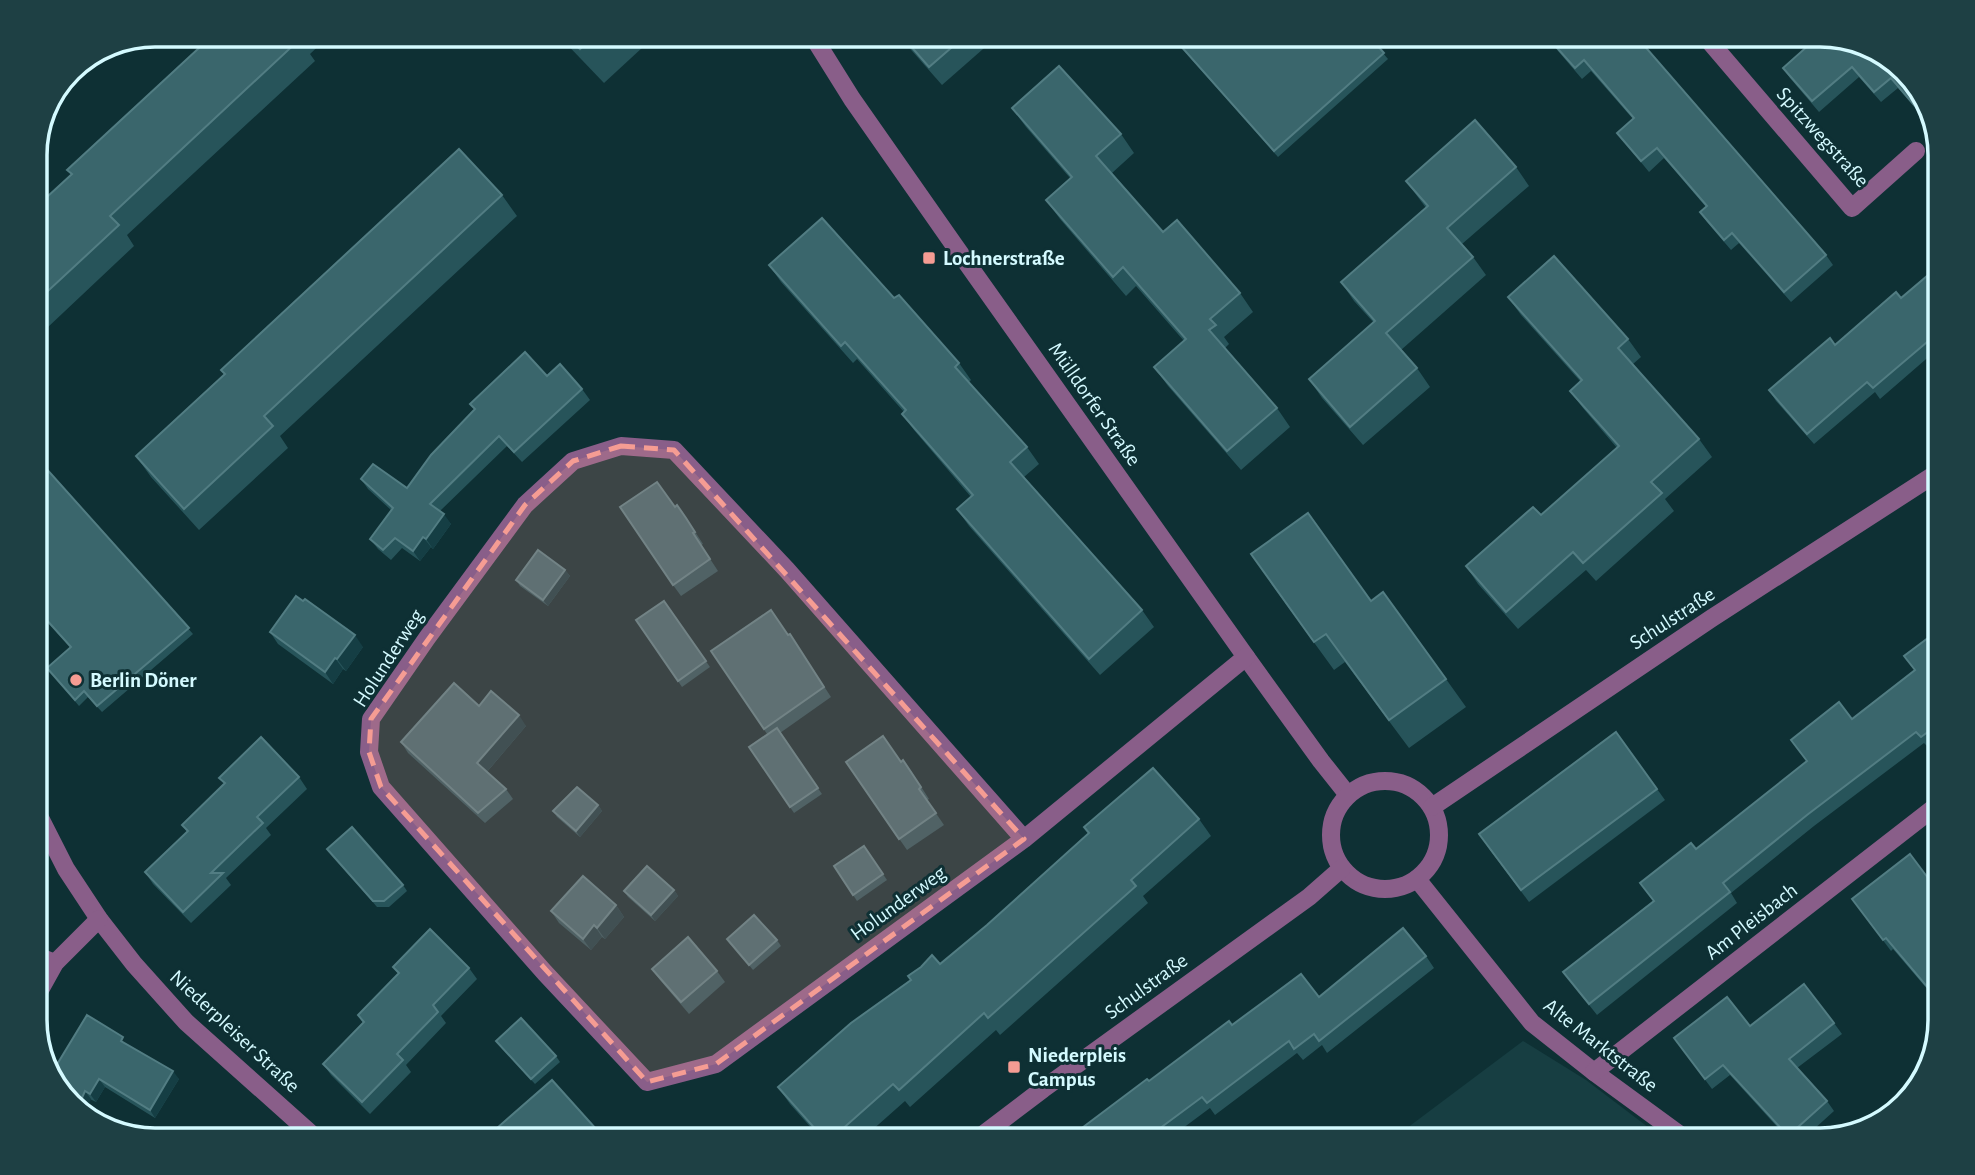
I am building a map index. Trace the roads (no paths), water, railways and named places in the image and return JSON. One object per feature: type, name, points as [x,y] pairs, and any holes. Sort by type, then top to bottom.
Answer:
[{"type":"street","name":"Mülldorfer Straße","points":[[820,47],[899,167],[1246,657],[1348,795]]},
{"type":"street","name":"Spitzwegstraße","points":[[1714,47],[1852,208],[1916,151]]},
{"type":"street","name":"Holunderweg","points":[[1024,839],[787,570],[674,450],[621,446],[573,461],[525,505],[371,719],[369,752],[381,788],[545,973],[647,1082],[716,1064],[1024,839],[1246,657]]},
{"type":"street","name":"Schulstraße","points":[[1432,807],[1712,618],[1928,479]]},
{"type":"street","points":[[1377,781],[1408,785],[1422,794],[1432,807],[1440,838],[1429,867],[1417,879],[1386,889],[1370,887],[1354,879],[1342,868],[1331,839],[1332,822],[1348,795],[1361,786],[1377,781]]},
{"type":"street","name":"Am Pleisbach","points":[[1594,1072],[1928,814]]},
{"type":"street","name":"Niederpleiser Straße","points":[[47,832],[66,869],[99,919],[134,964],[186,1022],[305,1128]]},
{"type":"street","name":"Schulstraße","points":[[992,1128],[1309,897],[1342,868]]},
{"type":"street","name":"Alte Marktstraße","points":[[1417,879],[1532,1023],[1671,1128]]},
{"type":"street","points":[[47,977],[55,963],[99,919]]},
{"type":"street","points":[[47,960],[55,963]]},
{"type":"place","name":"Lochnerstraße","points":[[929,258]]},
{"type":"place","name":"Berlin Döner","points":[[76,680]]},
{"type":"place","name":"Niederpleis Campus","points":[[1014,1067]]}]
